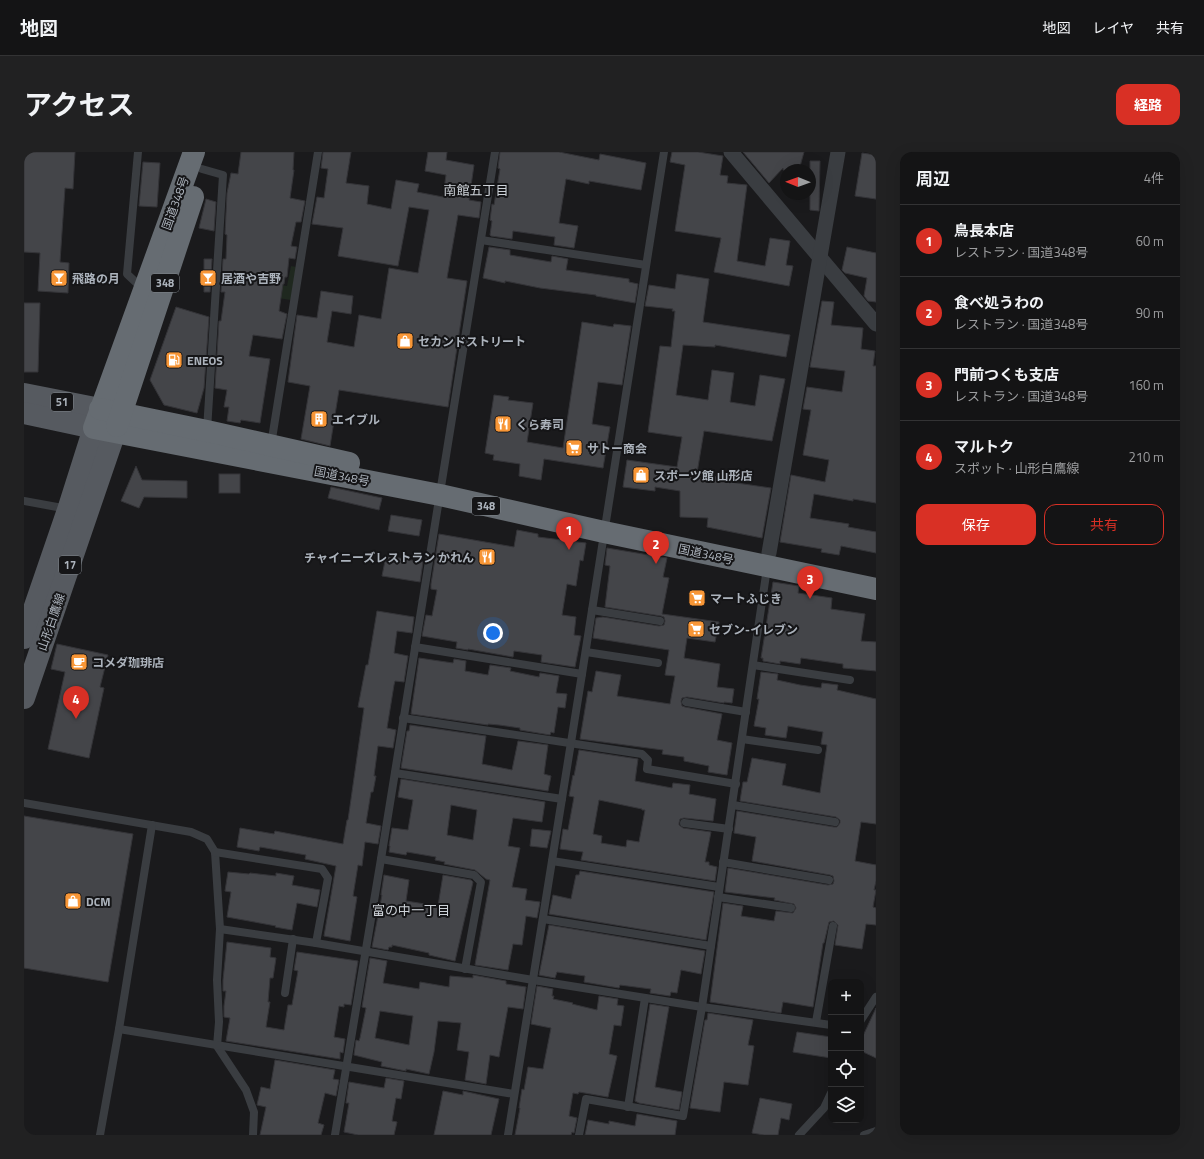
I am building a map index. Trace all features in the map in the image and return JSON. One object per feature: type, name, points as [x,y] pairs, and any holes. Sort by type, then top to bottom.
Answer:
[{"type":"highway","name":"国道348号","points":[[108,421],[144,289],[201,158]]},
{"type":"highway","name":"国道348号","points":[[108,421],[201,158]]},
{"type":"highway","name":"国道348号","points":[[108,421],[207,431],[441,489]]},
{"type":"highway","name":"国道348号","points":[[108,421],[441,489],[605,526],[768,560],[876,589]]},
{"type":"highway","name":"国道348号","points":[[768,560],[876,576]]},
{"type":"main road","name":"51","points":[[24,394],[108,421]]},
{"type":"main road","name":"51","points":[[24,413],[108,421]]},
{"type":"main road","name":"山形白鷹線","points":[[24,638],[68,510],[108,421]]},
{"type":"main road","name":"山形白鷹線","points":[[24,698],[108,421]]},
{"type":"street","points":[[731,152],[876,324]]},
{"type":"street","points":[[768,560],[838,152]]},
{"type":"lane","points":[[138,152],[127,274],[144,289]]},
{"type":"lane","points":[[271,446],[318,152]]},
{"type":"lane","points":[[335,1135],[382,859],[403,718],[495,152]]},
{"type":"lane","points":[[508,1135],[586,652],[664,152]]},
{"type":"lane","points":[[201,158],[223,175],[207,431]]},
{"type":"lane","points":[[481,240],[646,265]]},
{"type":"lane","points":[[24,501],[68,510]]},
{"type":"lane","points":[[579,1135],[586,1099],[683,1116],[702,1007],[768,560]]},
{"type":"lane","points":[[592,610],[660,621]]},
{"type":"lane","points":[[415,647],[582,674]]},
{"type":"lane","points":[[586,652],[658,663]]},
{"type":"lane","points":[[753,665],[850,680]]},
{"type":"lane","points":[[686,702],[746,712]]},
{"type":"lane","points":[[403,718],[642,754],[648,760],[647,769],[736,784]]},
{"type":"lane","points":[[742,739],[818,750]]},
{"type":"lane","points":[[395,773],[562,799]]},
{"type":"lane","points":[[24,803],[191,832],[207,839],[215,852],[220,929],[217,980],[219,1022],[217,1046],[246,1090],[254,1112],[253,1135]]},
{"type":"lane","points":[[732,805],[835,822]]},
{"type":"lane","points":[[684,823],[728,829]]},
{"type":"lane","points":[[100,1135],[119,1029],[152,825]]},
{"type":"lane","points":[[215,852],[322,870],[328,878],[316,942]]},
{"type":"lane","points":[[382,859],[474,875],[481,882],[465,969]]},
{"type":"lane","points":[[552,861],[719,887]]},
{"type":"lane","points":[[723,862],[829,880]]},
{"type":"lane","points":[[718,897],[791,908]]},
{"type":"lane","points":[[543,919],[711,946]]},
{"type":"lane","points":[[816,1022],[833,926]]},
{"type":"lane","points":[[220,929],[316,942],[465,969],[702,1007],[828,1024]]},
{"type":"lane","points":[[285,993],[293,939]]},
{"type":"lane","points":[[864,1015],[876,997]]},
{"type":"lane","points":[[628,1107],[645,998]]},
{"type":"lane","points":[[119,1029],[514,1094]]},
{"type":"lane","points":[[799,1135],[824,1108],[828,1099]]},
{"type":"lane","points":[[864,1135],[876,1131]]},
{"type":"shaded area","points":[[291,266],[296,267],[291,300],[265,296],[266,283],[287,286]]},
{"type":"building","points":[[24,152],[75,152],[73,189],[65,188],[60,262],[69,263],[68,293],[38,291],[40,253],[24,252]]},
{"type":"building","points":[[241,152],[294,152],[294,170],[290,198],[305,201],[301,222],[296,222],[291,246],[297,247],[295,259],[289,258],[287,277],[285,277],[283,284],[279,311],[287,314],[282,339],[253,335],[249,356],[270,359],[260,423],[241,420],[240,423],[227,421],[229,407],[224,407],[227,390],[215,388],[219,321],[221,321],[225,292],[221,292],[223,259],[226,259],[227,235],[225,234],[227,193],[231,173],[238,174]]},
{"type":"building","points":[[323,152],[351,152],[346,183],[369,186],[367,204],[391,209],[396,180],[419,184],[417,192],[443,197],[446,175],[425,171],[428,152],[447,152],[446,160],[474,165],[469,200],[481,202],[479,218],[458,215],[447,278],[467,281],[448,407],[339,390],[330,446],[301,439],[310,386],[288,382],[297,315],[317,318],[321,291],[353,296],[351,314],[332,311],[327,342],[354,347],[359,315],[381,319],[389,268],[418,273],[429,210],[409,207],[398,266],[338,256],[343,228],[312,224],[317,197],[324,198],[328,169],[321,168]]},
{"type":"building","points":[[500,152],[559,152],[599,160],[600,154],[646,163],[641,190],[589,181],[589,184],[566,179],[559,223],[578,226],[574,248],[554,245],[555,237],[513,231],[512,239],[490,235],[492,204],[494,205],[500,169],[498,168]]},
{"type":"building","points":[[672,152],[698,152],[723,156],[720,175],[728,176],[727,183],[747,185],[737,261],[765,266],[770,238],[790,241],[786,265],[793,266],[789,286],[714,272],[721,238],[675,231],[685,165],[670,162]]},
{"type":"building","points":[[743,152],[804,152],[801,164],[780,164],[780,171],[769,183]]},
{"type":"building","points":[[862,153],[876,155],[876,199],[855,196]]},
{"type":"building","points":[[810,161],[820,161],[819,211],[810,210],[810,200],[816,200],[816,164],[810,164]]},
{"type":"building","points":[[143,162],[160,163],[157,207],[139,206]]},
{"type":"building","points":[[206,199],[216,202],[214,231],[199,228]]},
{"type":"building","points":[[489,247],[510,250],[510,255],[551,262],[552,256],[568,259],[566,270],[629,279],[629,282],[638,284],[635,303],[596,295],[540,288],[505,281],[505,283],[483,278]]},
{"type":"building","points":[[847,247],[876,253],[876,302],[868,301],[864,296],[867,278],[845,273],[842,270]]},
{"type":"building","points":[[204,259],[212,259],[210,292],[204,292]]},
{"type":"building","points":[[677,274],[709,279],[703,322],[790,335],[786,357],[715,345],[715,347],[683,345],[676,395],[708,400],[712,370],[734,373],[730,402],[755,406],[760,375],[785,379],[772,441],[704,431],[697,473],[723,478],[723,481],[771,488],[762,538],[707,527],[708,518],[680,517],[680,491],[655,487],[655,491],[623,487],[627,460],[677,467],[682,437],[648,432],[660,346],[671,347],[675,311],[672,311],[673,309],[645,306],[649,285],[675,289]]},
{"type":"building","points":[[822,301],[834,302],[831,325],[863,328],[861,349],[875,351],[873,366],[876,366],[876,503],[853,499],[853,501],[814,494],[810,518],[849,524],[848,527],[876,532],[876,553],[841,546],[839,555],[821,552],[822,549],[780,542],[791,475],[825,482],[829,460],[803,455],[811,410],[803,409],[807,387],[842,392],[845,371],[810,367]]},
{"type":"building","points":[[24,303],[40,303],[38,372],[24,372]]},
{"type":"building","points":[[176,307],[209,317],[204,388],[197,413],[164,405],[150,380]]},
{"type":"building","points":[[582,322],[613,327],[614,324],[631,326],[622,385],[598,382],[592,424],[610,427],[603,468],[544,459],[541,480],[519,476],[520,464],[493,460],[494,455],[485,453],[494,395],[509,397],[508,400],[533,403],[527,442],[563,448]]},
{"type":"building","points":[[136,466],[142,480],[187,481],[187,498],[144,497],[139,508],[121,501]]},
{"type":"building","points":[[219,474],[240,474],[240,493],[219,493]]},
{"type":"building","points":[[331,487],[382,498],[379,510],[328,498]]},
{"type":"building","points":[[391,515],[422,520],[419,536],[388,531]]},
{"type":"building","points":[[517,530],[538,534],[538,537],[586,543],[583,561],[580,560],[576,586],[567,584],[562,615],[576,617],[574,635],[581,636],[575,667],[541,662],[542,655],[514,651],[513,657],[468,650],[456,648],[457,642],[422,636],[426,615],[432,616],[437,590],[431,589],[431,584],[439,534],[514,547]]},
{"type":"building","points":[[607,548],[667,558],[663,577],[669,578],[662,614],[719,622],[715,642],[687,638],[684,658],[720,664],[717,687],[734,689],[732,703],[687,697],[682,698],[681,701],[682,706],[685,707],[722,714],[717,740],[732,743],[727,775],[708,772],[709,766],[684,761],[684,757],[662,754],[663,750],[580,739],[588,691],[592,692],[596,671],[621,675],[617,696],[670,704],[675,676],[665,675],[669,650],[593,638],[596,618],[603,617],[659,626],[664,625],[665,621],[664,617],[661,616],[605,607],[610,566],[605,565]]},
{"type":"building","points":[[386,556],[423,562],[420,582],[382,576]]},
{"type":"building","points":[[773,582],[799,586],[798,593],[832,598],[831,609],[865,614],[861,641],[876,642],[876,671],[843,668],[843,664],[801,658],[800,664],[780,661],[780,664],[763,661],[763,658],[761,658]]},
{"type":"building","points":[[377,611],[414,617],[412,633],[397,631],[394,653],[408,656],[404,682],[395,681],[394,685],[387,728],[396,730],[393,748],[378,746],[374,776],[376,776],[373,792],[371,792],[366,823],[381,826],[378,844],[365,842],[362,866],[358,865],[353,896],[357,897],[350,941],[324,936],[336,866],[305,859],[306,855],[260,847],[259,851],[237,847],[240,828],[274,834],[275,831],[343,844],[348,820],[364,708],[358,707],[366,665],[368,665]]},
{"type":"building","points":[[57,644],[108,655],[100,687],[104,688],[89,758],[48,749],[65,672],[51,669]]},
{"type":"building","points":[[419,658],[453,663],[454,659],[466,661],[465,671],[488,675],[490,665],[511,668],[510,671],[539,677],[540,673],[559,676],[556,693],[567,694],[565,708],[558,707],[554,733],[551,732],[550,735],[520,730],[520,728],[411,714]]},
{"type":"building","points":[[761,672],[778,674],[777,680],[800,685],[821,688],[822,683],[838,685],[837,690],[876,699],[876,824],[861,822],[855,861],[876,865],[876,881],[874,890],[876,890],[873,907],[876,908],[876,925],[866,924],[862,949],[835,945],[838,925],[834,921],[829,922],[823,943],[813,1007],[783,1002],[781,1013],[710,1002],[723,903],[743,906],[741,916],[774,921],[776,911],[793,913],[796,908],[794,904],[774,900],[775,898],[725,892],[728,868],[828,885],[833,884],[834,881],[833,876],[830,875],[752,861],[756,837],[734,833],[737,811],[834,827],[837,827],[840,823],[840,820],[836,817],[740,801],[743,782],[747,782],[752,758],[786,764],[782,785],[820,793],[827,745],[821,744],[823,732],[788,726],[786,738],[765,735],[766,728],[754,726],[759,699],[757,699]]},
{"type":"building","points":[[410,725],[486,736],[482,764],[512,770],[518,741],[548,745],[544,774],[551,776],[548,791],[401,768],[407,731],[409,731]]},
{"type":"building","points":[[579,750],[638,759],[635,781],[672,788],[673,783],[690,785],[689,794],[716,799],[713,821],[684,818],[680,819],[679,823],[679,825],[683,828],[711,832],[705,862],[709,862],[709,865],[717,867],[715,881],[581,860],[583,852],[560,849],[563,829],[568,830],[574,797],[569,796],[573,775],[574,776]],"holes":[[[599,800],[645,810],[639,842],[627,840],[626,847],[601,843],[602,836],[593,834]]]},
{"type":"building","points":[[401,779],[545,802],[542,822],[513,818],[508,846],[520,848],[512,887],[527,889],[525,900],[540,902],[537,918],[526,916],[522,945],[513,944],[508,970],[475,965],[490,880],[486,879],[475,870],[444,864],[445,862],[435,860],[436,857],[407,852],[406,855],[389,852],[392,828],[408,830],[413,800],[398,797]],"holes":[[[451,805],[477,810],[473,840],[447,835]]]},
{"type":"building","name":"DCM","points":[[24,816],[133,834],[108,982],[24,968]]},
{"type":"building","points":[[532,829],[551,831],[547,848],[530,846]]},
{"type":"building","points":[[580,871],[714,892],[706,940],[549,914],[553,895],[571,899],[576,875],[579,875]]},
{"type":"building","points":[[228,872],[276,876],[276,873],[294,876],[292,885],[320,890],[317,907],[297,903],[292,930],[227,917],[231,892],[225,891]]},
{"type":"building","points":[[384,875],[409,880],[406,901],[438,906],[443,875],[471,880],[473,882],[455,961],[429,955],[429,953],[392,945],[392,947],[389,947],[388,950],[372,947],[382,895]]},
{"type":"building","points":[[549,925],[705,951],[701,974],[681,970],[677,993],[671,992],[670,996],[650,993],[651,989],[620,985],[619,988],[584,982],[585,976],[557,972],[555,978],[539,975]]},
{"type":"building","points":[[227,942],[271,948],[270,957],[276,958],[273,978],[270,978],[268,1002],[270,1002],[266,1027],[284,1030],[288,1005],[292,1005],[298,971],[294,970],[297,952],[358,961],[351,1005],[344,1004],[344,1007],[339,1006],[334,1037],[345,1039],[343,1053],[340,1052],[340,1059],[226,1041],[230,1018],[224,1017],[226,991],[223,991],[223,980]]},
{"type":"building","points":[[370,958],[387,961],[383,983],[419,989],[420,982],[449,987],[450,976],[473,978],[473,975],[506,981],[506,984],[526,987],[523,1009],[508,1007],[499,1057],[490,1055],[486,1084],[465,1080],[469,1052],[457,1050],[461,1023],[438,1021],[434,1052],[429,1074],[381,1066],[382,1062],[354,1055],[356,1040],[359,1041],[360,1038],[366,1008],[362,1007]],"holes":[[[380,1011],[413,1016],[409,1045],[375,1038]]]},
{"type":"building","points":[[537,986],[553,989],[553,999],[597,1010],[599,996],[618,999],[617,1005],[624,1006],[621,1026],[614,1025],[609,1054],[617,1056],[608,1097],[579,1092],[578,1094],[573,1093],[569,1116],[577,1118],[574,1133],[572,1132],[571,1135],[515,1135],[522,1089],[524,1090],[528,1067],[543,1069],[551,1028],[531,1024]]},
{"type":"building","points":[[650,1004],[669,1007],[655,1087],[682,1092],[679,1110],[635,1101]]},
{"type":"building","points":[[876,1008],[876,1058],[864,1052],[864,1034]]},
{"type":"building","points":[[708,1013],[753,1020],[748,1045],[754,1046],[748,1085],[724,1082],[720,1112],[690,1108],[705,1020],[707,1020]]},
{"type":"building","points":[[797,1032],[828,1037],[828,1058],[793,1052]]},
{"type":"building","points":[[275,1060],[335,1070],[333,1079],[339,1080],[336,1096],[325,1093],[318,1123],[324,1125],[321,1135],[260,1135],[266,1107],[257,1105],[261,1087],[270,1089]]},
{"type":"building","points":[[386,1078],[404,1081],[401,1099],[396,1098],[392,1121],[397,1122],[394,1135],[358,1135],[344,1132],[349,1103],[346,1103],[349,1082],[384,1088]]},
{"type":"building","points":[[443,1091],[463,1095],[463,1091],[499,1099],[491,1135],[434,1135]]},
{"type":"building","points":[[760,1098],[792,1104],[789,1120],[781,1118],[778,1135],[752,1133]]},
{"type":"building","points":[[637,1114],[677,1121],[675,1135],[585,1135],[588,1120],[609,1124],[609,1121],[635,1126]]},
{"type":"place","name":"飛路の月","points":[[59,278]]},
{"type":"place","name":"居酒や吉野","points":[[208,278]]},
{"type":"place","name":"セカンドストリート","points":[[405,341]]},
{"type":"place","name":"ENEOS","points":[[174,360]]},
{"type":"place","name":"エイブル","points":[[319,419]]},
{"type":"place","name":"くら寿司","points":[[503,424]]},
{"type":"place","name":"サトー商会","points":[[574,448]]},
{"type":"place","name":"スポーツ館 山形店","points":[[641,475]]},
{"type":"place","name":"鳥長本店","points":[[569,550]]},
{"type":"place","name":"チャイニーズレストラン かれん","points":[[487,557]]},
{"type":"place","name":"食べ処うわの","points":[[656,564]]},
{"type":"place","name":"マートふじき","points":[[697,598]]},
{"type":"place","name":"門前つくも支店","points":[[810,599]]},
{"type":"place","name":"セブン-イレブン","points":[[696,629]]},
{"type":"place","name":"コメダ珈琲店","points":[[79,662]]},
{"type":"place","name":"マルトク","points":[[76,719]]},
{"type":"place","name":"DCM","points":[[73,901]]},
{"type":"district","name":"南館五丁目","points":[[476,190]]},
{"type":"district","name":"富の中一丁目","points":[[411,910]]}]
